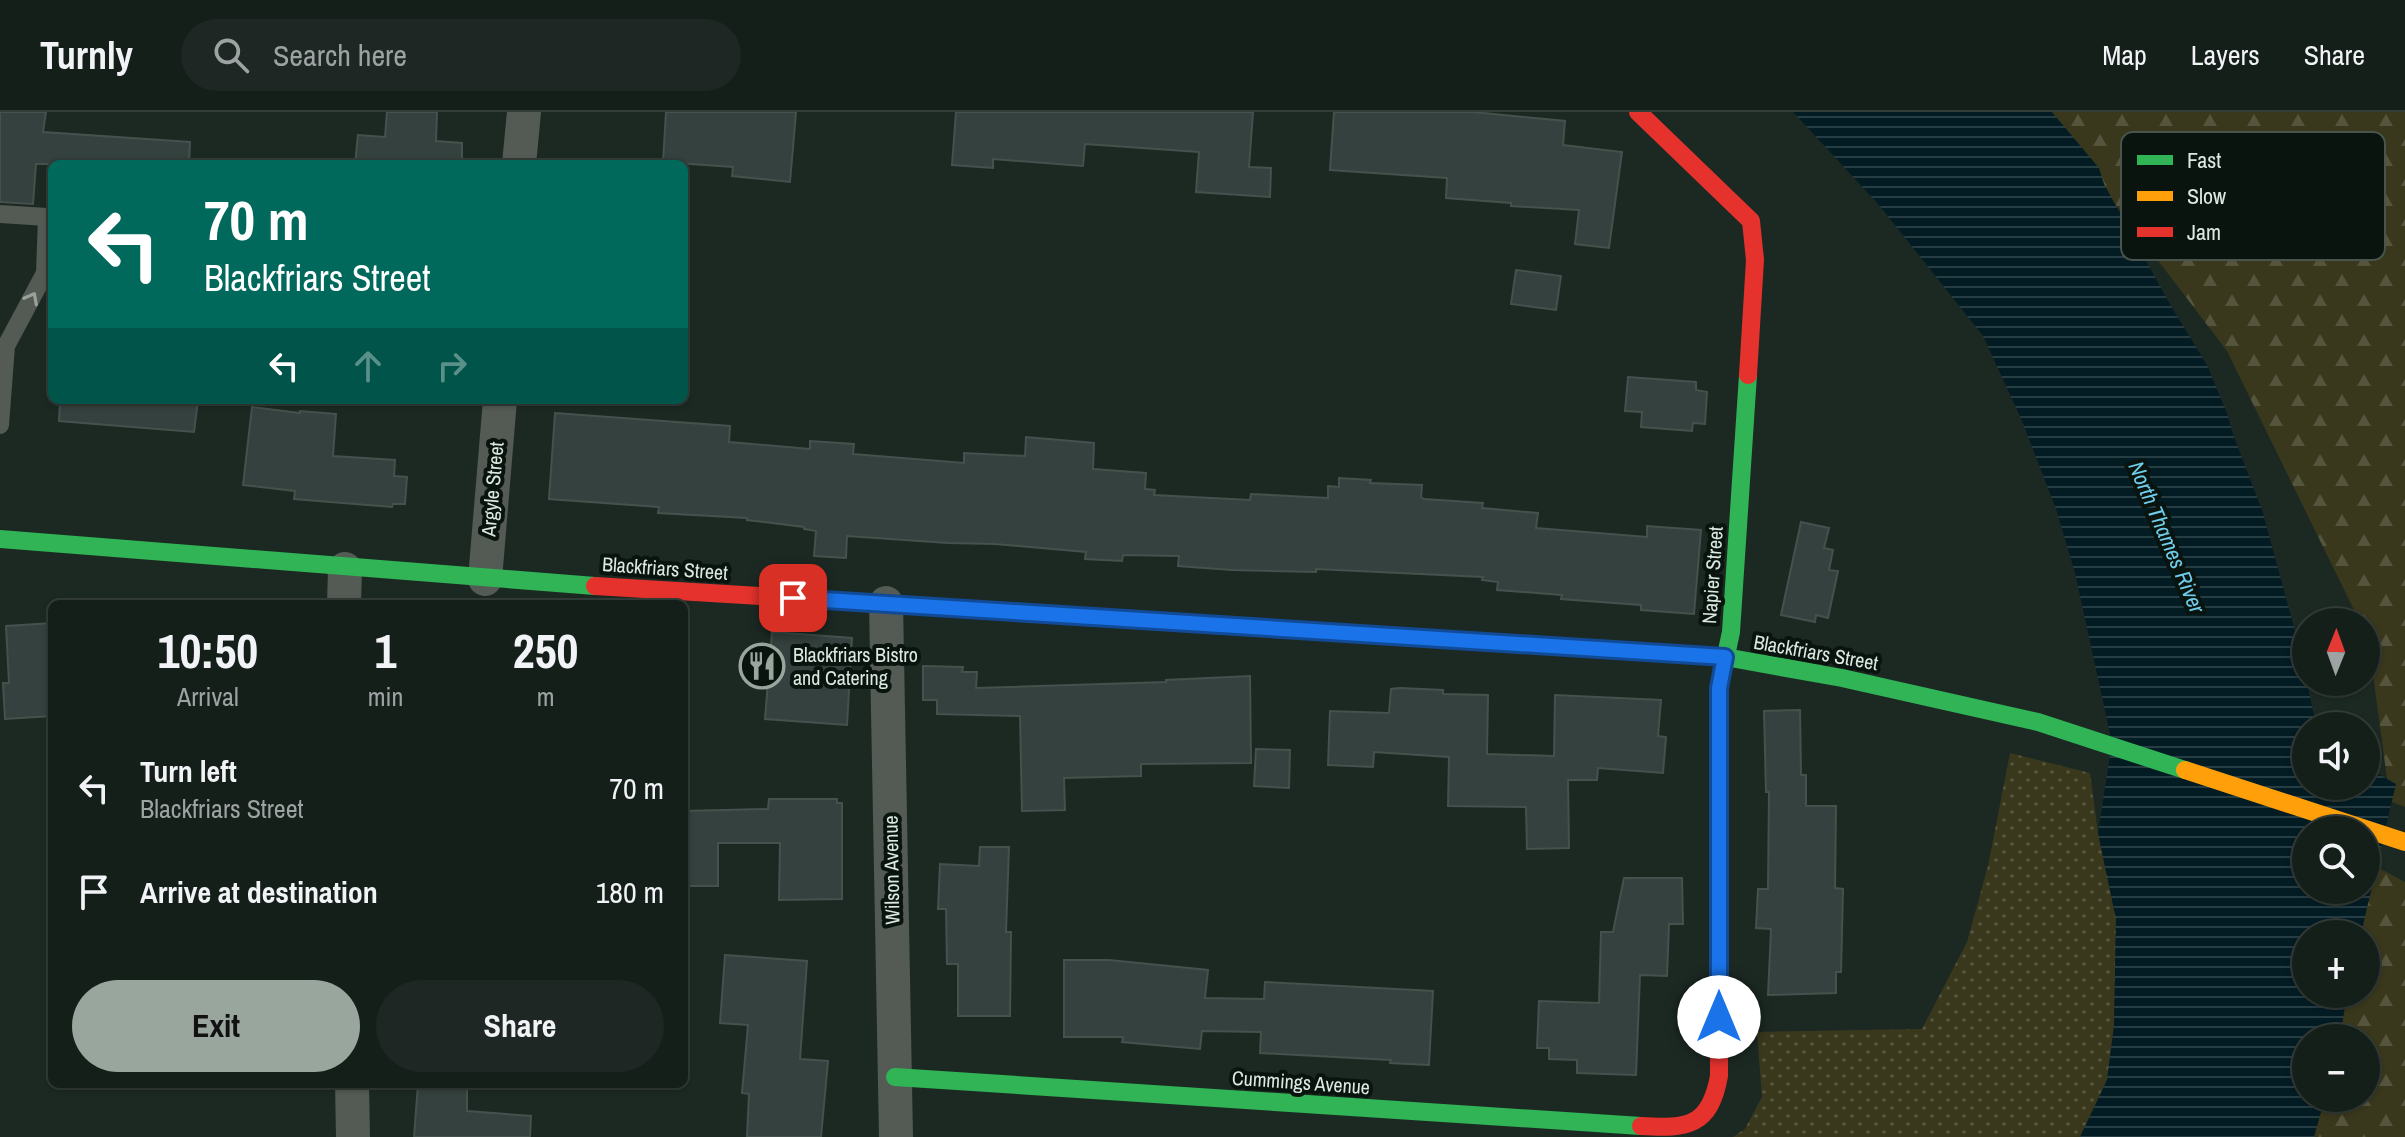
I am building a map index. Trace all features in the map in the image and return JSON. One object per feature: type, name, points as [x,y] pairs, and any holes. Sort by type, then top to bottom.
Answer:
[{"type":"street","points":[[519,160],[524,112]]},
{"type":"street","name":"Napier Street","points":[[1638,112],[1751,221],[1755,260],[1731,632],[1719,688],[1719,1076],[1715,1098],[1701,1119]]},
{"type":"street","name":"Argyle Street","points":[[485,579],[500,404]]},
{"type":"street","name":"Blackfriars Street","points":[[0,539],[485,579],[1725,657],[1842,678],[2038,722],[2405,842]]},
{"type":"street","points":[[344,600],[345,569]]},
{"type":"street","name":"Wilson Avenue","points":[[886,603],[896,1137]]},
{"type":"street","name":"Cummings Avenue","points":[[895,1077],[1652,1127],[1679,1128],[1701,1119]]},
{"type":"street","points":[[352,1088],[353,1137]]},
{"type":"lane","points":[[0,214],[47,217],[45,273],[6,346],[0,425]]},
{"type":"green space","points":[[2045,112],[2405,112],[2405,807],[2390,801],[2376,696],[2380,696],[2380,608],[2353,608],[2227,351],[2158,260],[2385,260],[2385,132],[2121,132],[2121,212]]},
{"type":"green space","points":[[2010,753],[2090,773],[2098,833],[2116,919],[2114,1026],[2107,1080],[2080,1137],[1733,1137],[1745,1129],[1762,1097],[1757,1032],[1922,1029],[1967,942],[1988,866]]},
{"type":"green space","points":[[2380,869],[2405,882],[2405,1137],[2306,1137],[2312,1112],[2380,1112],[2380,1024],[2336,1024],[2340,1008],[2380,1008],[2380,920],[2356,920],[2361,904],[2380,904]]},
{"type":"water","name":"North Thames River","points":[[1793,112],[2052,112],[2099,168],[2121,215],[2121,260],[2146,260],[2207,365],[2263,513],[2292,620],[2292,696],[2310,696],[2313,712],[2292,712],[2292,800],[2380,800],[2380,775],[2396,784],[2380,853],[2380,816],[2292,816],[2292,904],[2368,904],[2364,920],[2292,920],[2292,1008],[2345,1008],[2342,1024],[2292,1024],[2292,1112],[2321,1112],[2314,1137],[2080,1137],[2107,1080],[2114,1026],[2116,919],[2098,833],[2112,743],[2075,573],[2056,509],[2022,421],[1983,336],[1879,205]]},
{"type":"building","points":[[0,112],[46,112],[43,132],[190,142],[189,160],[48,160],[48,164],[36,164],[33,204],[0,202]]},
{"type":"building","points":[[387,112],[437,112],[436,141],[462,143],[462,160],[355,160],[358,135],[385,137]]},
{"type":"building","points":[[666,112],[796,112],[790,182],[732,176],[733,167],[688,164],[688,160],[663,160]]},
{"type":"building","points":[[956,112],[1253,112],[1249,167],[1271,168],[1270,197],[1196,192],[1199,152],[1085,144],[1083,166],[993,159],[993,168],[952,165]]},
{"type":"building","points":[[1334,112],[1473,112],[1565,121],[1563,145],[1622,152],[1609,248],[1575,244],[1579,210],[1446,198],[1447,178],[1330,170]]},
{"type":"building","points":[[1516,270],[1561,276],[1556,310],[1511,304]]},
{"type":"building","points":[[1628,377],[1696,382],[1696,390],[1707,392],[1705,424],[1693,423],[1692,431],[1641,427],[1642,412],[1625,411]]},
{"type":"building","points":[[60,404],[198,404],[194,432],[59,421]]},
{"type":"building","points":[[252,407],[336,414],[333,456],[395,460],[394,476],[407,477],[405,504],[393,504],[392,507],[294,499],[295,491],[243,485]]},
{"type":"building","points":[[555,413],[730,426],[729,442],[810,449],[810,441],[854,444],[853,454],[964,463],[964,453],[1025,456],[1026,437],[1094,443],[1093,469],[1146,473],[1145,489],[1155,490],[1154,495],[1250,500],[1251,494],[1328,498],[1328,486],[1339,487],[1339,478],[1371,480],[1370,483],[1422,485],[1421,497],[1424,499],[1483,503],[1482,508],[1538,513],[1536,528],[1647,537],[1647,526],[1701,530],[1694,614],[1641,610],[1641,605],[1561,599],[1562,595],[1497,590],[1498,582],[1482,580],[1483,577],[1316,569],[1316,572],[1232,570],[1178,566],[1179,556],[1123,555],[1122,561],[1085,559],[1086,552],[847,536],[846,558],[814,556],[816,531],[804,527],[747,518],[658,513],[659,507],[549,499]]},
{"type":"building","points":[[1801,522],[1829,528],[1824,548],[1833,550],[1829,570],[1838,571],[1828,618],[1816,615],[1815,622],[1781,615]]},
{"type":"building","points":[[48,623],[48,716],[5,719],[3,683],[9,683],[6,626]]},
{"type":"building","points":[[772,632],[852,638],[847,725],[765,719]]},
{"type":"building","points":[[923,666],[963,667],[962,672],[977,672],[976,688],[1250,676],[1251,763],[1141,764],[1141,776],[1064,778],[1065,810],[1022,811],[1020,716],[937,714],[937,700],[923,700]]},
{"type":"building","points":[[1391,689],[1443,690],[1443,694],[1488,695],[1487,754],[1554,756],[1555,695],[1661,700],[1658,736],[1666,737],[1663,773],[1598,768],[1597,780],[1568,780],[1569,848],[1527,849],[1526,807],[1448,806],[1449,757],[1374,752],[1373,767],[1328,765],[1330,711],[1389,713]]},
{"type":"building","points":[[1800,710],[1801,775],[1806,775],[1806,806],[1836,806],[1835,888],[1843,889],[1841,972],[1836,972],[1836,993],[1768,995],[1771,929],[1756,928],[1758,889],[1768,889],[1769,792],[1766,792],[1764,711]]},
{"type":"building","points":[[1256,749],[1290,750],[1289,788],[1254,786]]},
{"type":"building","points":[[769,799],[837,799],[837,803],[842,803],[842,899],[779,900],[780,843],[718,843],[718,886],[688,886],[688,811],[768,809]]},
{"type":"building","points":[[980,847],[1009,847],[1006,932],[1011,932],[1010,1016],[958,1016],[958,964],[947,964],[946,909],[938,909],[940,864],[979,866]]},
{"type":"building","points":[[1624,878],[1682,878],[1683,924],[1669,924],[1667,976],[1640,975],[1636,1075],[1577,1073],[1577,1060],[1549,1059],[1549,1048],[1537,1048],[1539,1001],[1599,1003],[1601,932],[1613,932]]},
{"type":"building","points":[[725,955],[807,961],[800,1059],[828,1061],[821,1137],[747,1137],[749,1094],[742,1093],[748,1025],[720,1023]]},
{"type":"building","points":[[1064,960],[1109,960],[1208,970],[1205,998],[1264,999],[1265,982],[1433,991],[1429,1065],[1260,1053],[1261,1032],[1202,1031],[1200,1049],[1122,1042],[1123,1037],[1064,1037]]},
{"type":"building","points":[[418,1088],[467,1088],[467,1111],[531,1116],[530,1137],[414,1137]]},
{"type":"traffic: fast","points":[[1719,761],[1719,688],[1731,632],[1748,375]]},
{"type":"traffic: fast","points":[[0,539],[595,586]]},
{"type":"traffic: fast","points":[[1502,643],[1725,657],[1842,678],[2038,722],[2185,770]]},
{"type":"traffic: fast","points":[[895,1077],[1641,1126]]},
{"type":"traffic: slow","points":[[906,605],[1502,643]]},
{"type":"traffic: slow","points":[[2185,770],[2405,842]]},
{"type":"traffic: jam","points":[[1638,112],[1751,221],[1755,260],[1748,375]]},
{"type":"traffic: jam","points":[[595,586],[906,605]]},
{"type":"traffic: jam","points":[[1641,1126],[1684,1125],[1694,1121],[1710,1105],[1719,1076],[1719,761]]},
{"type":"place","name":"Blackfriars Bistro and Catering","points":[[762,666]]},
{"type":"route","points":[[793,598],[1725,657],[1719,688],[1719,1017]]}]
